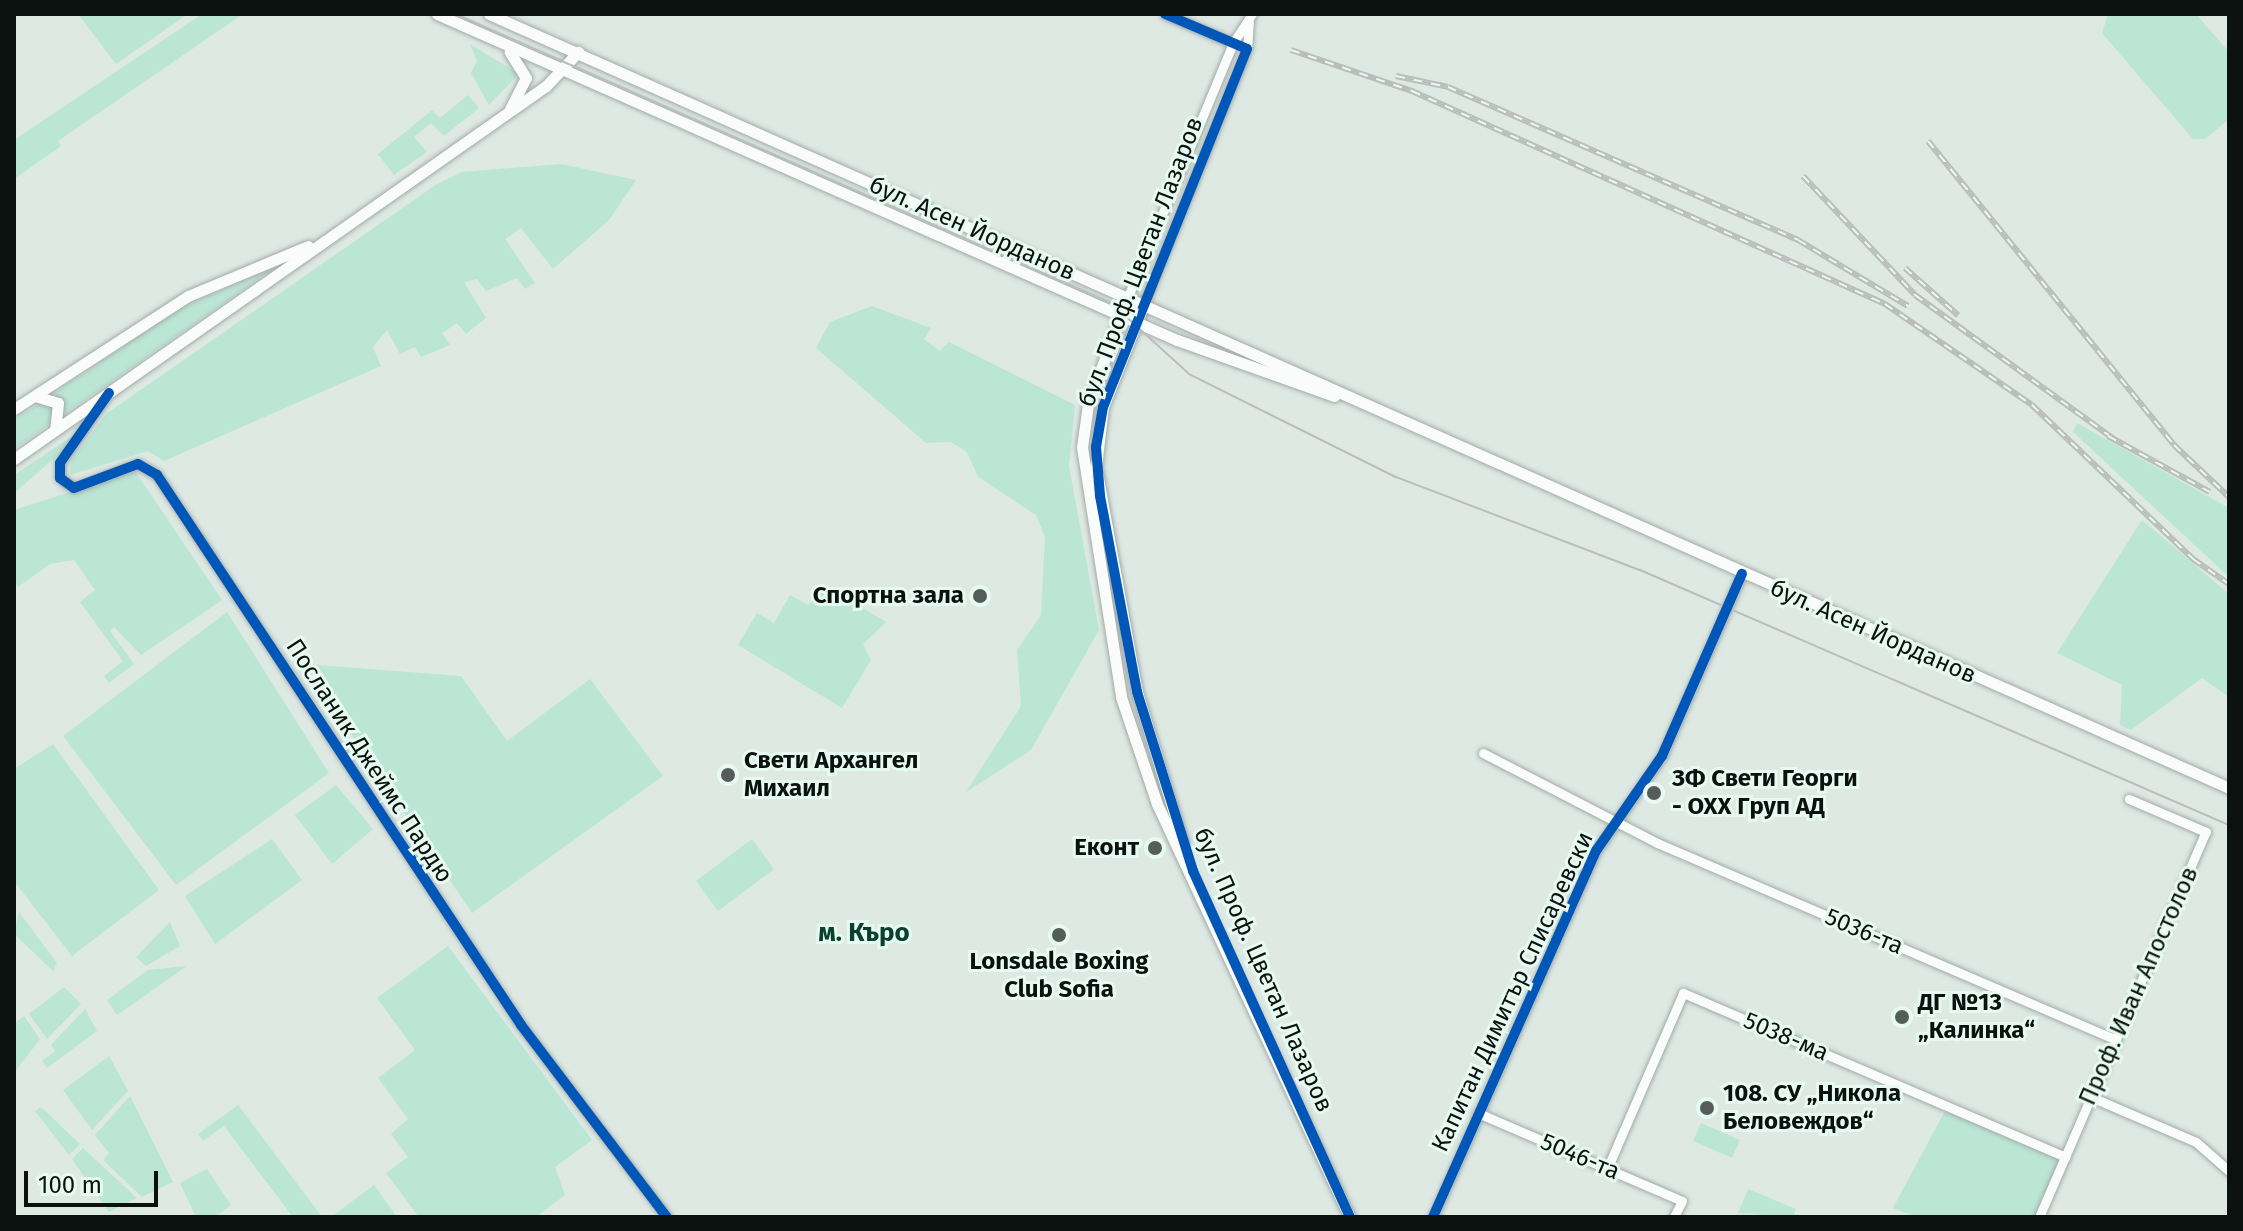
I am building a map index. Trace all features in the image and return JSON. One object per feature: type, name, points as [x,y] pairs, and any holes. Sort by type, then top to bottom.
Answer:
[{"type":"main road","name":"бул. Асен Йорданов","points":[[437,14],[1136,322],[1387,416]]},
{"type":"main road","name":"бул. Асен Йорданов","points":[[489,14],[1742,574],[2229,788]]},
{"type":"main road","points":[[494,40],[526,72],[507,113]]},
{"type":"main road","points":[[14,459],[55,430],[97,407],[109,393],[507,113],[565,71],[578,52]]},
{"type":"main road","points":[[14,409],[188,296],[327,238]]},
{"type":"main road","name":"бул. Проф. Цветан Лазаров","points":[[1127,299],[1086,414],[1085,498],[1121,697],[1157,804],[1193,871],[1350,1217]]},
{"type":"main road","name":"бул. Проф. Цветан Лазаров","points":[[1143,306],[1103,407],[1096,467],[1137,692],[1193,871]]},
{"type":"main road","points":[[31,397],[58,403],[55,430]]},
{"type":"street","points":[[1165,14],[1247,49]]},
{"type":"street","name":"бул. Проф. Цветан Лазаров","points":[[1127,299],[1233,43],[1250,18]]},
{"type":"street","name":"бул. Проф. Цветан Лазаров","points":[[1143,306],[1247,49],[1250,18]]},
{"type":"street","name":"Посланик Джеймс Пардю","points":[[97,407],[60,463],[60,478],[74,488],[138,464],[157,475],[512,1013],[667,1217]]},
{"type":"street","name":"Капитан Димитър Списаревски","points":[[1433,1217],[1615,819],[1662,756],[1742,574]]},
{"type":"street","name":"5036-та","points":[[1483,753],[1615,819],[2116,1040]]},
{"type":"street","name":"Проф. Иван Апостолов","points":[[2039,1217],[2206,832],[2129,799]]},
{"type":"street","name":"5038-ма","points":[[1607,1169],[1683,993],[2065,1157]]},
{"type":"street","points":[[2091,1097],[2196,1142],[2229,1171]]},
{"type":"street","name":"5046-та","points":[[1478,1113],[1682,1201],[1674,1217]]},
{"type":"green space","points":[[78,14],[188,14],[116,64]]},
{"type":"green space","points":[[202,14],[243,14],[58,141],[61,146],[14,179],[14,140]]},
{"type":"green space","points":[[2108,14],[2196,14],[2229,52],[2229,119],[2205,139],[2193,139],[2102,33]]},
{"type":"green space","points":[[470,44],[519,74],[489,105],[471,73],[477,61]]},
{"type":"green space","points":[[468,95],[479,108],[444,136],[431,123],[414,137],[427,152],[394,175],[378,154],[432,110],[440,118]]},
{"type":"green space","points":[[561,164],[636,180],[609,220],[553,269],[521,228],[505,239],[535,283],[525,289],[517,278],[486,291],[477,279],[464,282],[486,318],[466,334],[457,323],[442,333],[450,345],[421,357],[415,347],[400,354],[387,330],[373,347],[381,366],[164,461],[148,451],[70,475],[71,461],[106,414],[437,184],[462,172]]},
{"type":"green space","points":[[271,269],[66,413],[54,393],[184,306]]},
{"type":"green space","points":[[872,306],[931,328],[924,339],[940,351],[949,342],[1075,405],[1069,466],[1099,630],[1031,750],[966,792],[1021,706],[1017,650],[1041,615],[1045,537],[1036,515],[978,477],[967,452],[951,442],[926,443],[816,348],[830,322]]},
{"type":"green space","points":[[42,402],[55,409],[50,424],[14,449],[14,419]]},
{"type":"green space","points":[[2077,423],[2229,508],[2229,577],[2073,432]]},
{"type":"green space","points":[[83,429],[71,444],[14,493],[14,475]]},
{"type":"green space","points":[[135,471],[222,600],[141,655],[114,627],[110,631],[134,664],[109,683],[104,676],[123,661],[80,602],[95,590],[74,560],[50,564],[18,587],[14,582],[14,510]]},
{"type":"green space","points":[[2142,520],[2229,594],[2229,697],[2202,678],[2131,730],[2120,725],[2122,685],[2057,653]]},
{"type":"green space","points":[[827,587],[886,622],[863,644],[871,660],[842,708],[738,645],[757,613],[774,623],[790,595],[808,605]]},
{"type":"green space","points":[[227,612],[329,773],[176,885],[63,736]]},
{"type":"green space","points":[[304,664],[461,676],[507,741],[590,679],[663,776],[472,913]]},
{"type":"green space","points":[[53,744],[159,890],[72,956],[14,881],[14,769]]},
{"type":"green space","points":[[336,785],[373,829],[332,864],[295,815]]},
{"type":"green space","points":[[272,839],[302,880],[215,944],[185,896]]},
{"type":"green space","points":[[752,839],[774,869],[718,911],[696,881]]},
{"type":"green space","points":[[19,912],[57,963],[53,971],[14,934]]},
{"type":"green space","points":[[170,922],[180,946],[146,966],[136,957]]},
{"type":"green space","points":[[448,946],[592,1140],[555,1167],[565,1195],[536,1217],[419,1217],[386,1173],[408,1157],[391,1134],[408,1119],[378,1078],[415,1050],[377,998]]},
{"type":"green space","points":[[187,966],[117,1015],[107,1000],[148,970]]},
{"type":"green space","points":[[64,987],[81,1004],[47,1039],[29,1014]]},
{"type":"green space","points":[[85,1009],[97,1031],[47,1068],[42,1061],[55,1051],[51,1045]]},
{"type":"green space","points":[[24,1016],[40,1039],[14,1073],[14,1024]]},
{"type":"green space","points":[[109,1056],[128,1091],[92,1130],[63,1090]]},
{"type":"green space","points":[[130,1096],[173,1182],[142,1197],[103,1160],[109,1153],[95,1135]]},
{"type":"green space","points":[[238,1105],[322,1217],[293,1217],[224,1126],[203,1141],[198,1134]]},
{"type":"green space","points":[[41,1107],[80,1144],[69,1155],[35,1111]]},
{"type":"green space","points":[[1947,1107],[2065,1157],[2039,1217],[1915,1217],[1893,1208]]},
{"type":"green space","points":[[1701,1123],[1740,1140],[1732,1158],[1693,1141]]},
{"type":"green space","points":[[83,1148],[137,1198],[109,1212],[72,1159]]},
{"type":"green space","points":[[207,1169],[231,1205],[215,1217],[196,1217],[180,1183]]},
{"type":"green space","points":[[374,1185],[397,1217],[331,1217]]},
{"type":"green space","points":[[1748,1189],[1796,1209],[1793,1217],[1738,1213]]},
{"type":"tram line","points":[[455,14],[1111,303],[1189,374],[1396,477],[1640,570],[2229,825]]},
{"type":"railway","points":[[1291,50],[1412,91],[1885,304],[2032,405],[2193,559],[2229,584]]},
{"type":"railway","points":[[1396,76],[1448,87],[1798,240],[1908,306]]},
{"type":"railway","points":[[1928,141],[2174,445],[2229,497]]},
{"type":"railway","points":[[1803,176],[1915,295],[2115,440]]},
{"type":"railway","points":[[1905,268],[1958,315]]},
{"type":"railway","points":[[2108,436],[2210,492]]},
{"type":"cycle path","points":[[1165,14],[1247,49],[1103,407],[1096,447],[1100,496],[1137,692],[1193,871],[1350,1217]]},
{"type":"cycle path","points":[[109,393],[60,463],[60,478],[74,488],[138,464],[157,475],[521,1025],[667,1217]]},
{"type":"cycle path","points":[[1433,1217],[1596,851],[1662,756],[1742,574]]},
{"type":"place","name":"Спортна зала","points":[[980,596]]},
{"type":"place","name":"Свети Архангел Михаил","points":[[728,775]]},
{"type":"place","name":"ЗФ Свети Георги - ОХХ Груп АД","points":[[1654,793]]},
{"type":"place","name":"Еконт","points":[[1155,848]]},
{"type":"place","name":"Lonsdale Boxing Club Sofia","points":[[1059,935]]},
{"type":"place","name":"ДГ №13 „Калинка“","points":[[1902,1017]]},
{"type":"place","name":"108. СУ „Никола Беловеждов“","points":[[1707,1108]]},
{"type":"district","name":"м. Къро","points":[[864,933]]}]
